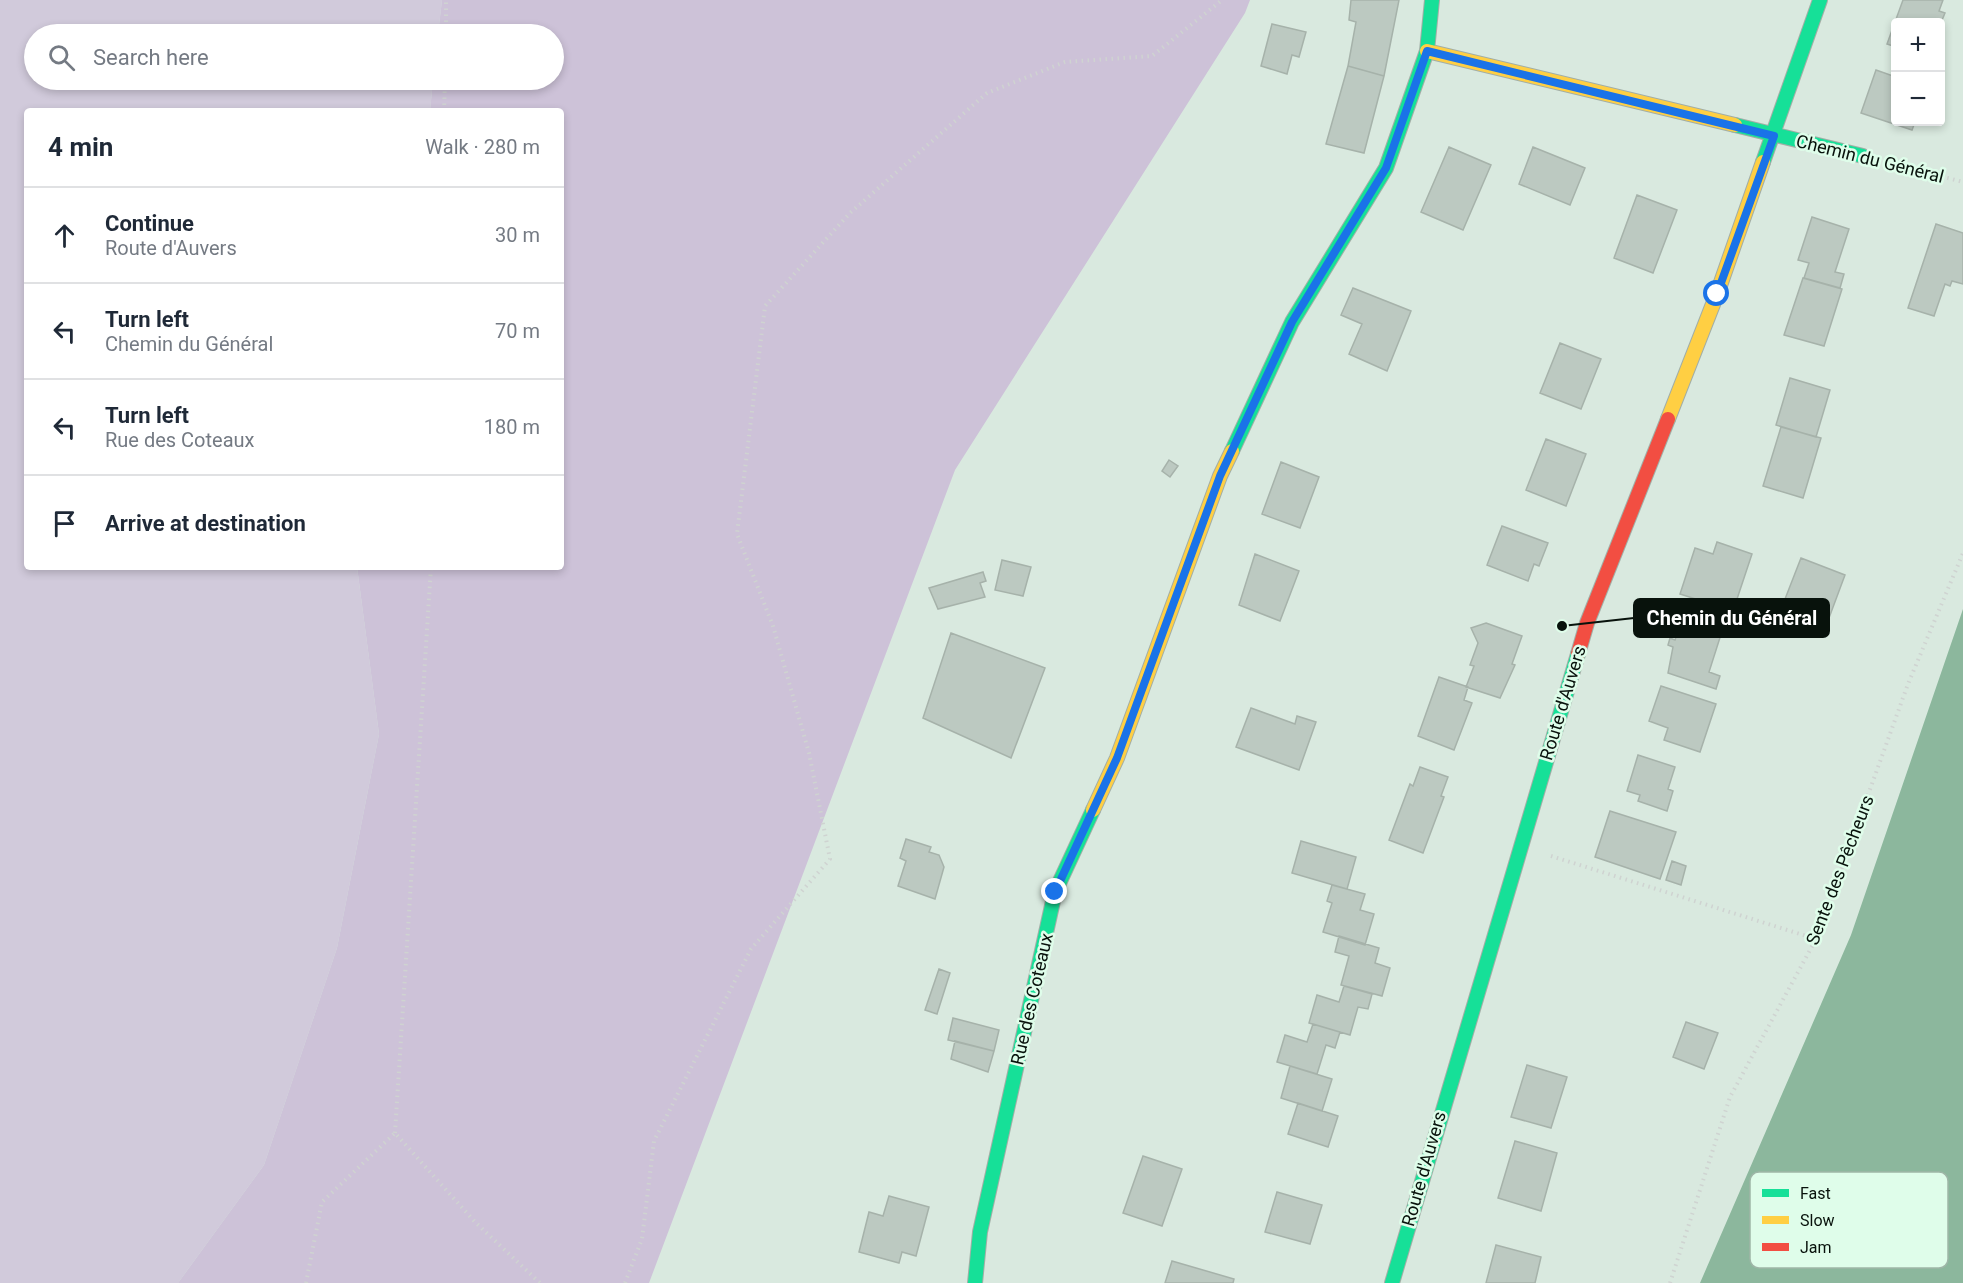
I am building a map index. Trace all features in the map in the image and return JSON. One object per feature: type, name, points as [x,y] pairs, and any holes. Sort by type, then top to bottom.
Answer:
[{"type":"street","name":"Rue des Coteaux","points":[[975,1283],[980,1232],[1055,892],[1117,758],[1220,476],[1292,322],[1386,168],[1427,51],[1432,0]]},
{"type":"street","name":"Route d'Auvers","points":[[1392,1283],[1519,846],[1587,623],[1717,294],[1820,0]]},
{"type":"street","name":"Chemin du Général","points":[[1427,51],[1863,156]]},
{"type":"path","points":[[446,24],[447,0]]},
{"type":"path","points":[[626,1283],[642,1239],[654,1141],[751,949],[830,859],[809,753],[793,695],[773,626],[737,534],[765,306],[850,213],[987,93],[1065,62],[1152,56],[1222,0]]},
{"type":"path","points":[[444,108],[445,90]]},
{"type":"path","name":"Chemin du Général","points":[[1863,156],[1963,182]]},
{"type":"path","name":"Sente des Pêcheurs","points":[[1670,1283],[1730,1097],[1816,939],[1908,684],[1963,553]]},
{"type":"path","points":[[306,1283],[322,1202],[395,1133],[431,570]]},
{"type":"path","points":[[1519,846],[1816,939]]},
{"type":"path","points":[[395,1133],[475,1222],[540,1283]]},
{"type":"shaded area","points":[[0,0],[442,0],[439,24],[24,24],[24,90],[432,90],[430,108],[24,108],[24,570],[357,570],[379,734],[337,948],[264,1165],[178,1283],[0,1283]]},
{"type":"shaded area","points":[[442,0],[1250,0],[1245,13],[955,470],[649,1283],[178,1283],[264,1165],[337,948],[379,734],[357,570],[564,570],[564,108],[430,108],[432,90],[564,90],[564,24],[439,24]]},
{"type":"shaded area","points":[[1963,609],[1963,1283],[1700,1283],[1851,935]]},
{"type":"building","points":[[1351,0],[1399,0],[1384,76],[1348,66],[1356,22],[1349,20]]},
{"type":"building","points":[[1903,0],[1943,0],[1939,11],[1945,13],[1943,18],[1896,18]]},
{"type":"building","points":[[1272,24],[1306,32],[1299,57],[1292,55],[1287,74],[1261,66]]},
{"type":"building","points":[[1891,33],[1891,45],[1887,44]]},
{"type":"building","points":[[1348,66],[1384,76],[1364,153],[1326,144]]},
{"type":"building","points":[[1876,70],[1891,75],[1891,123],[1861,113]]},
{"type":"building","points":[[1900,126],[1914,126],[1912,130]]},
{"type":"building","points":[[1449,147],[1491,165],[1463,230],[1421,212]]},
{"type":"building","points":[[1533,147],[1585,168],[1570,205],[1519,184]]},
{"type":"building","points":[[1637,195],[1677,210],[1653,273],[1614,258]]},
{"type":"building","points":[[1812,217],[1849,229],[1835,272],[1844,274],[1840,288],[1804,278],[1809,263],[1798,260]]},
{"type":"building","points":[[1936,224],[1963,233],[1963,284],[1952,281],[1950,286],[1945,284],[1934,316],[1908,308]]},
{"type":"building","points":[[1803,278],[1842,289],[1824,346],[1784,335]]},
{"type":"building","points":[[1353,288],[1411,311],[1387,371],[1349,354],[1362,324],[1341,315]]},
{"type":"building","points":[[1560,343],[1601,359],[1581,409],[1540,393]]},
{"type":"building","points":[[1790,378],[1830,390],[1816,437],[1776,425]]},
{"type":"building","points":[[1781,427],[1821,438],[1803,498],[1763,486]]},
{"type":"building","points":[[1546,439],[1586,454],[1566,506],[1526,490]]},
{"type":"building","points":[[1169,460],[1178,466],[1170,477],[1162,471]]},
{"type":"building","points":[[1281,462],[1319,477],[1300,528],[1262,514]]},
{"type":"building","points":[[1502,526],[1548,543],[1539,566],[1534,564],[1528,581],[1487,565]]},
{"type":"building","points":[[1717,542],[1752,554],[1733,611],[1680,594],[1695,548],[1713,554]]},
{"type":"building","points":[[1255,554],[1299,571],[1280,621],[1239,605]]},
{"type":"building","points":[[1801,558],[1845,575],[1823,634],[1778,617]]},
{"type":"building","points":[[1002,560],[1031,567],[1023,596],[995,590]]},
{"type":"building","points":[[983,572],[986,581],[980,583],[985,597],[938,609],[929,588]]},
{"type":"building","points":[[1685,612],[1724,625],[1709,672],[1720,676],[1716,689],[1668,673],[1673,647],[1668,645],[1670,638],[1675,640]]},
{"type":"building","points":[[1486,623],[1522,636],[1512,664],[1515,665],[1500,698],[1466,687],[1474,666],[1470,665],[1478,643],[1471,628]]},
{"type":"building","points":[[951,633],[1045,668],[1011,758],[923,718]]},
{"type":"building","points":[[1439,677],[1468,687],[1464,700],[1472,703],[1454,750],[1418,736]]},
{"type":"building","points":[[1661,686],[1716,704],[1700,752],[1664,740],[1668,728],[1649,721]]},
{"type":"building","points":[[1251,708],[1295,724],[1297,716],[1316,722],[1299,770],[1236,747]]},
{"type":"building","points":[[1638,755],[1675,767],[1668,789],[1673,791],[1667,811],[1638,801],[1640,795],[1627,791]]},
{"type":"building","points":[[1420,767],[1448,777],[1441,796],[1444,797],[1423,853],[1389,840],[1410,784],[1413,786]]},
{"type":"building","points":[[1610,811],[1676,832],[1660,879],[1595,857]]},
{"type":"building","points":[[906,839],[931,847],[929,852],[939,855],[944,867],[935,899],[898,886],[906,861],[900,858]]},
{"type":"building","points":[[1301,841],[1356,857],[1347,889],[1292,873]]},
{"type":"building","points":[[1672,861],[1686,866],[1681,885],[1666,880]]},
{"type":"building","points":[[1332,885],[1365,894],[1360,910],[1374,914],[1365,945],[1323,932],[1332,903],[1327,901]]},
{"type":"building","points":[[1339,936],[1379,948],[1375,963],[1390,968],[1382,996],[1341,985],[1349,956],[1335,952]]},
{"type":"building","points":[[939,969],[950,973],[937,1014],[925,1010]]},
{"type":"building","points":[[1344,986],[1372,994],[1368,1009],[1358,1007],[1350,1035],[1309,1023],[1317,995],[1339,1002]]},
{"type":"building","points":[[953,1018],[999,1030],[994,1051],[948,1040]]},
{"type":"building","points":[[1686,1022],[1718,1033],[1704,1069],[1673,1057]]},
{"type":"building","points":[[1313,1024],[1340,1032],[1335,1048],[1326,1045],[1317,1074],[1277,1062],[1285,1035],[1307,1042]]},
{"type":"building","points":[[955,1041],[994,1051],[988,1072],[951,1059]]},
{"type":"building","points":[[1527,1065],[1567,1077],[1551,1128],[1511,1117]]},
{"type":"building","points":[[1290,1066],[1332,1079],[1322,1111],[1281,1098]]},
{"type":"building","points":[[1298,1103],[1338,1116],[1328,1147],[1288,1134]]},
{"type":"building","points":[[1515,1141],[1557,1153],[1541,1211],[1498,1198]]},
{"type":"building","points":[[1143,1156],[1182,1169],[1162,1226],[1123,1213]]},
{"type":"building","points":[[1277,1192],[1322,1205],[1310,1244],[1265,1232]]},
{"type":"building","points":[[889,1196],[929,1207],[916,1256],[902,1252],[899,1263],[859,1252],[869,1212],[883,1216]]},
{"type":"building","points":[[1496,1245],[1541,1257],[1535,1283],[1486,1283]]},
{"type":"building","points":[[1172,1261],[1234,1279],[1233,1283],[1165,1283]]},
{"type":"traffic: fast","points":[[1232,451],[1292,322],[1386,168],[1427,51],[1432,0]]},
{"type":"traffic: fast","points":[[1763,162],[1820,0]]},
{"type":"traffic: fast","points":[[1735,125],[1863,156]]},
{"type":"traffic: fast","points":[[1392,1283],[1578,654]]},
{"type":"traffic: fast","points":[[975,1283],[980,1232],[1055,892],[1093,810]]},
{"type":"traffic: slow","points":[[1427,51],[1735,125]]},
{"type":"traffic: slow","points":[[1668,419],[1717,294],[1763,162]]},
{"type":"traffic: slow","points":[[1093,810],[1117,758],[1220,476],[1232,451]]},
{"type":"traffic: jam","points":[[1578,654],[1587,623],[1668,419]]},
{"type":"place","name":"Chemin du Général","points":[[1562,626]]},
{"type":"route","points":[[1055,892],[1117,758],[1220,476],[1292,322],[1386,168],[1427,51],[1774,136],[1717,294]]}]
